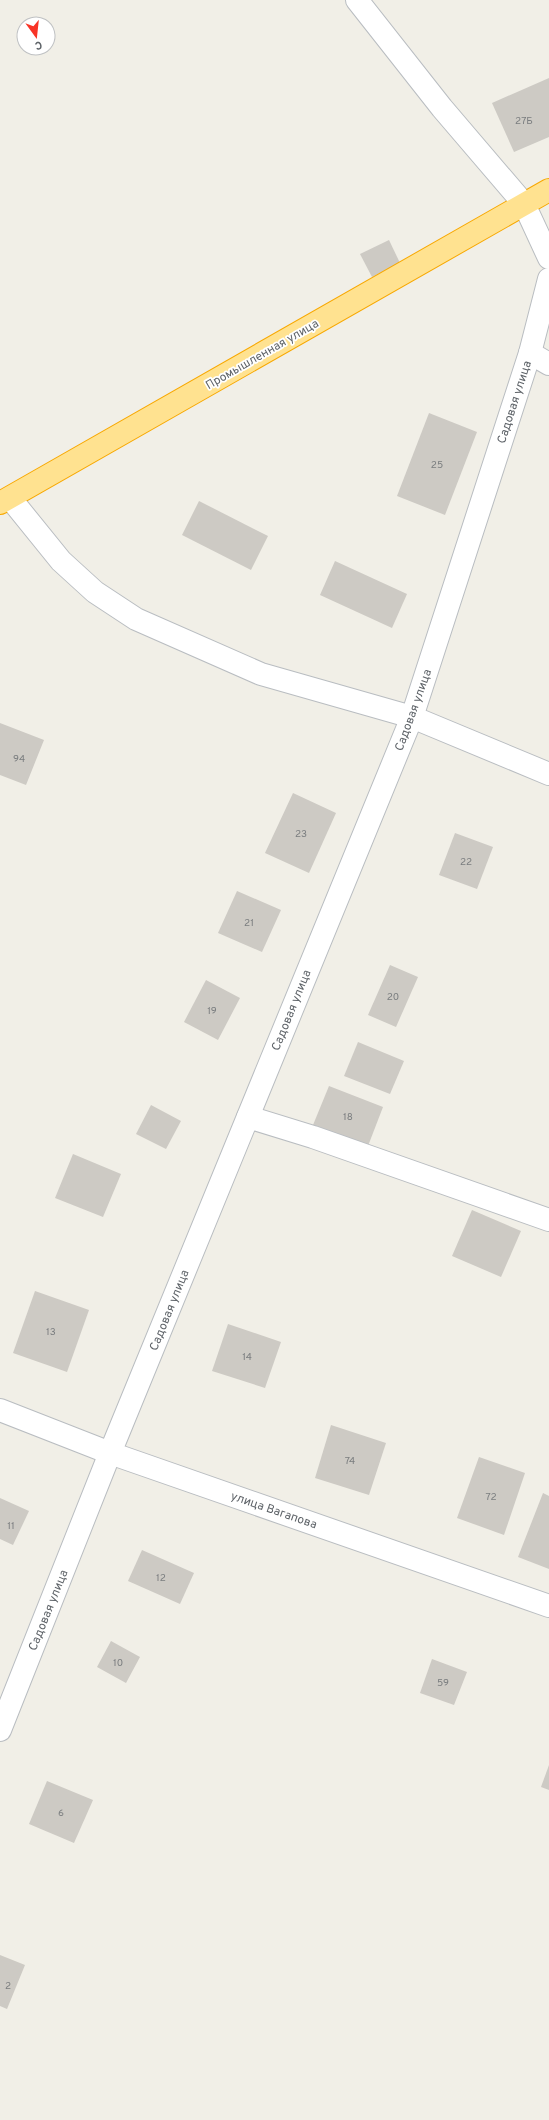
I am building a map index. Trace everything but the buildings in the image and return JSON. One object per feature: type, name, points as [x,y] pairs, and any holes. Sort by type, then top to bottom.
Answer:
[{"type":"highway","points":[[524,204],[549,190]]},
{"type":"highway","name":"Промышленная улица","points":[[5,500],[524,204]]},
{"type":"street","points":[[357,0],[442,108],[524,204],[549,258]]},
{"type":"street","name":"Садовая улица","points":[[0,1730],[110,1453],[412,717],[530,353],[549,279]]},
{"type":"street","points":[[530,353],[549,364]]},
{"type":"street","points":[[5,500],[61,561],[95,592],[136,620],[261,674],[412,717],[549,774]]},
{"type":"street","points":[[248,1117],[321,1140],[549,1220]]},
{"type":"street","name":"улица Вагапова","points":[[0,1410],[110,1453],[549,1606]]}]
